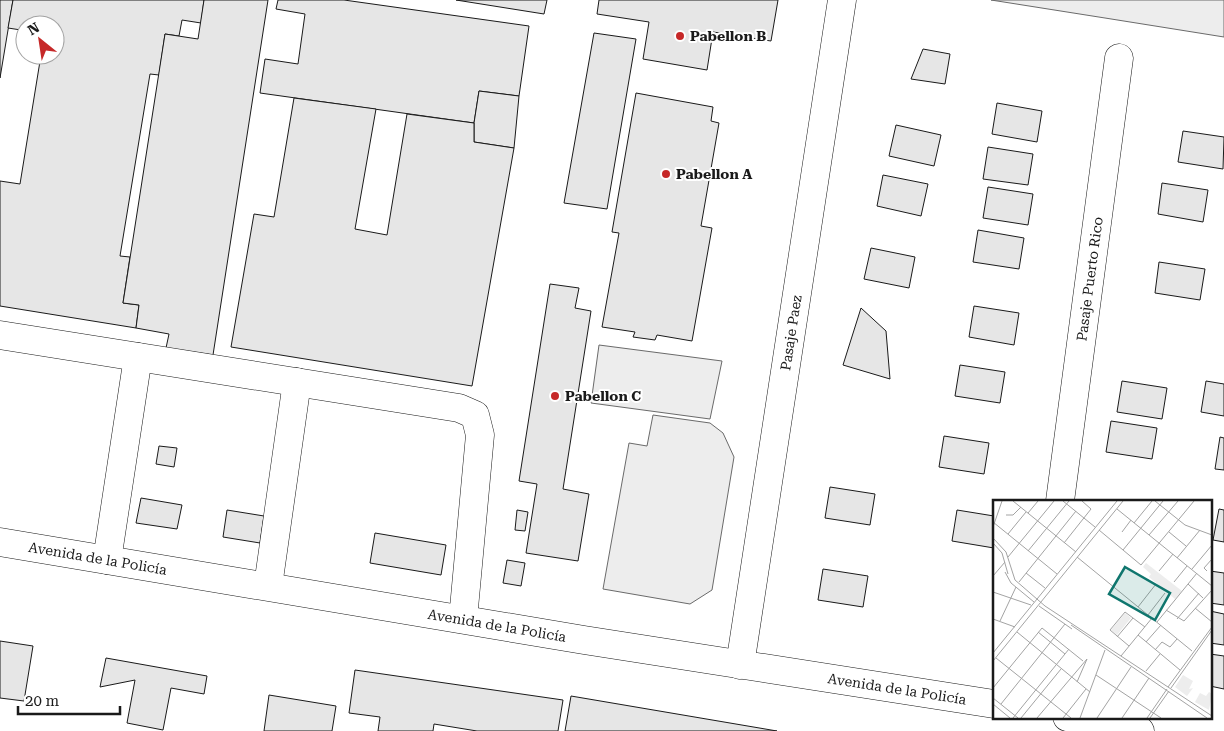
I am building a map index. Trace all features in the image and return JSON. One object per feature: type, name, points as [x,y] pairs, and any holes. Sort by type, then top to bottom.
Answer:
[{"type":"street","name":"Pasaje Paez","points":[[740,665],[842,0]]},
{"type":"street","name":"Pasaje Puerto Rico","points":[[1060,500],[1119,58]]},
{"type":"street","points":[[0,335],[460,408],[475,415],[480,434],[463,620]]},
{"type":"street","points":[[107,560],[138,357]]},
{"type":"street","points":[[268,586],[297,382]]},
{"type":"street","name":"Avenida de la Policía","points":[[0,542],[463,620],[993,704]]},
{"type":"street","points":[[1072,718],[1140,731]]},
{"type":"shaded area","points":[[991,0],[1224,0],[1224,37],[1105,18]]},
{"type":"shaded area","points":[[599,345],[722,361],[710,419],[591,403]]},
{"type":"shaded area","points":[[653,415],[710,423],[723,433],[734,457],[712,590],[690,604],[603,589],[629,443],[647,446]]},
{"type":"building","points":[[0,0],[13,0],[0,78]]},
{"type":"building","points":[[13,0],[204,0],[201,23],[182,20],[179,36],[165,34],[159,75],[150,74],[120,256],[130,257],[123,303],[139,305],[136,328],[0,306],[0,181],[20,184],[39,65],[65,65],[65,15],[15,15],[15,29],[8,28]]},
{"type":"building","points":[[204,0],[268,0],[213,355],[166,348],[169,334],[136,328],[139,305],[123,303],[165,34],[198,39]]},
{"type":"building","points":[[278,0],[344,0],[529,26],[519,96],[479,91],[474,123],[260,93],[265,59],[298,64],[305,14],[276,9]]},
{"type":"building","points":[[456,0],[547,0],[544,14]]},
{"type":"building","name":"Pabellon B","points":[[599,0],[778,0],[771,41],[713,32],[707,70],[643,59],[649,22],[597,14]]},
{"type":"building","points":[[594,33],[636,39],[607,209],[564,203]]},
{"type":"building","points":[[923,49],[950,54],[945,84],[911,79]]},
{"type":"building","points":[[479,91],[519,96],[514,148],[474,142],[474,123]]},
{"type":"building","name":"Pabellon A","points":[[636,93],[713,107],[711,121],[719,123],[701,226],[712,228],[692,341],[657,335],[655,340],[633,337],[635,332],[602,327],[619,233],[612,232]]},
{"type":"building","points":[[294,98],[376,109],[355,229],[387,235],[407,114],[474,123],[474,142],[514,148],[472,386],[231,347],[254,214],[274,217]]},
{"type":"building","points":[[997,103],[1042,111],[1037,142],[992,134]]},
{"type":"building","points":[[896,125],[941,135],[934,166],[889,156]]},
{"type":"building","points":[[1183,131],[1224,137],[1223,169],[1178,162]]},
{"type":"building","points":[[988,147],[1033,154],[1028,185],[983,179]]},
{"type":"building","points":[[883,175],[928,184],[921,216],[877,206]]},
{"type":"building","points":[[1162,183],[1208,190],[1203,222],[1158,214]]},
{"type":"building","points":[[988,187],[1033,194],[1028,225],[983,218]]},
{"type":"building","points":[[978,230],[1024,238],[1019,269],[973,262]]},
{"type":"building","points":[[871,248],[915,257],[909,288],[864,279]]},
{"type":"building","points":[[1159,262],[1205,269],[1200,300],[1155,293]]},
{"type":"building","name":"Pabellon C","points":[[550,284],[579,288],[575,308],[591,311],[563,489],[589,494],[578,561],[526,553],[537,484],[519,481]]},
{"type":"building","points":[[974,306],[1019,313],[1014,345],[969,337]]},
{"type":"building","points":[[861,308],[886,331],[890,379],[843,365]]},
{"type":"building","points":[[960,365],[1005,372],[1000,403],[955,396]]},
{"type":"building","points":[[1122,381],[1167,388],[1162,419],[1117,412]]},
{"type":"building","points":[[1206,381],[1224,384],[1224,416],[1201,412]]},
{"type":"building","points":[[1111,421],[1157,428],[1152,459],[1106,452]]},
{"type":"building","points":[[944,436],[989,443],[984,474],[939,467]]},
{"type":"building","points":[[1220,437],[1224,438],[1224,470],[1215,469]]},
{"type":"building","points":[[159,446],[177,448],[174,467],[156,464]]},
{"type":"building","points":[[830,487],[875,494],[870,525],[825,518]]},
{"type":"building","points":[[141,498],[182,505],[177,529],[136,523]]},
{"type":"building","points":[[1219,509],[1224,510],[1224,542],[1213,540]]},
{"type":"building","points":[[227,510],[264,516],[260,543],[223,537]]},
{"type":"building","points":[[517,510],[528,512],[525,531],[515,530]]},
{"type":"building","points":[[957,510],[993,516],[993,548],[952,541]]},
{"type":"building","points":[[375,533],[446,545],[441,575],[370,563]]},
{"type":"building","points":[[507,560],[525,563],[521,586],[503,583]]},
{"type":"building","points":[[823,569],[868,576],[863,607],[818,600]]},
{"type":"building","points":[[1212,571],[1224,573],[1224,605],[1212,603]]},
{"type":"building","points":[[1212,611],[1224,614],[1224,645],[1212,643]]},
{"type":"building","points":[[0,641],[33,646],[24,701],[0,698]]},
{"type":"building","points":[[1212,654],[1224,656],[1224,689],[1212,686]]},
{"type":"building","points":[[106,658],[207,676],[204,694],[171,688],[163,730],[127,723],[135,680],[100,687]]},
{"type":"building","points":[[355,670],[563,700],[558,731],[477,731],[434,724],[433,731],[378,731],[380,717],[349,713]]},
{"type":"building","points":[[269,695],[336,706],[332,731],[264,731]]},
{"type":"building","points":[[571,696],[777,731],[565,731]]},
{"type":"place","name":"Pabellon B","points":[[680,36]]},
{"type":"place","name":"Pabellon A","points":[[666,174]]},
{"type":"place","name":"Pabellon C","points":[[555,396]]}]
